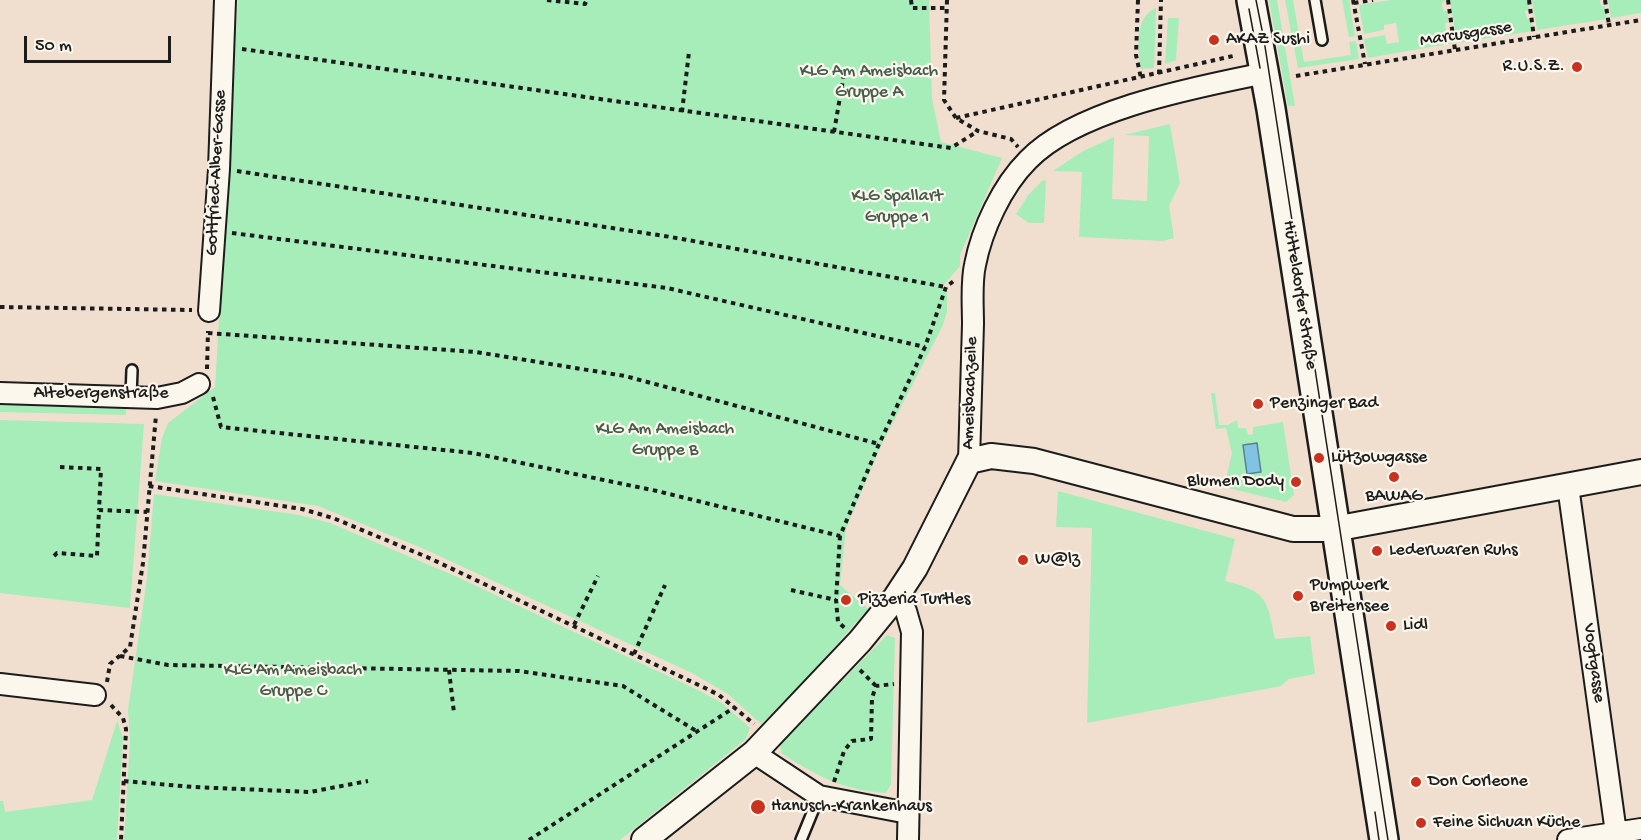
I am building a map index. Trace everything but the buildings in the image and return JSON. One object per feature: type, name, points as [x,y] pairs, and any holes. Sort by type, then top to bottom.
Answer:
[{"type":"main road","name":"Hütteldorfer Straße","points":[[1251,0],[1265,73],[1384,840]]},
{"type":"street","name":"Gottfried-Alber-Gasse","points":[[209,311],[219,169],[225,0]]},
{"type":"street","name":"Ameisbachzeile","points":[[644,840],[760,745],[860,641],[896,597],[915,568],[969,461],[974,265],[991,219],[1008,185],[1028,159],[1070,131],[1114,111],[1265,73]]},
{"type":"street","name":"Altebergenstraße","points":[[0,393],[157,398],[205,387]]},
{"type":"street","points":[[969,461],[991,456],[1014,456],[1293,529],[1334,529],[1641,472]]},
{"type":"street","name":"Vogtgasse","points":[[1568,486],[1617,836]]},
{"type":"street","points":[[896,597],[906,611],[912,632],[908,840]]},
{"type":"street","points":[[0,684],[95,696]]},
{"type":"street","points":[[760,745],[826,791],[908,813]]},
{"type":"street","points":[[1568,840],[1617,836],[1641,829]]},
{"type":"lane","points":[[1315,0],[1322,40]]},
{"type":"lane","points":[[131,397],[132,370]]},
{"type":"lane","points":[[801,840],[826,791]]},
{"type":"path","points":[[547,0],[585,4],[587,0]]},
{"type":"path","points":[[911,0],[912,8],[947,8]]},
{"type":"path","points":[[947,0],[944,100],[956,118],[978,131],[1011,139],[1028,159]]},
{"type":"path","points":[[1138,0],[1136,55],[1141,78]]},
{"type":"path","points":[[1159,74],[1161,0]]},
{"type":"path","points":[[1365,64],[1354,1],[1373,0]]},
{"type":"path","points":[[1448,0],[1455,50]]},
{"type":"path","points":[[1529,0],[1534,37]]},
{"type":"path","points":[[1605,0],[1609,25]]},
{"type":"path","name":"Marcusgasse","points":[[1296,76],[1641,20]]},
{"type":"path","points":[[223,48],[951,148],[978,131]]},
{"type":"path","points":[[682,112],[689,52]]},
{"type":"path","points":[[956,118],[1233,56]]},
{"type":"path","points":[[834,132],[845,68]]},
{"type":"path","points":[[219,169],[671,237],[946,287]]},
{"type":"path","points":[[213,231],[667,288],[926,347]]},
{"type":"path","points":[[860,641],[838,622],[836,600],[840,536],[879,444],[926,347],[946,287],[974,265]]},
{"type":"path","points":[[0,307],[209,311],[205,387],[221,427],[473,453],[657,491],[840,536]]},
{"type":"path","points":[[208,333],[476,352],[626,376],[879,444]]},
{"type":"path","points":[[95,696],[105,692],[110,664],[130,646],[143,562],[157,398]]},
{"type":"path","points":[[54,556],[57,553],[97,556],[101,469],[60,467]]},
{"type":"path","points":[[149,486],[302,509],[333,518],[427,557],[719,695],[735,707],[760,745]]},
{"type":"path","points":[[99,510],[147,512]]},
{"type":"path","points":[[574,625],[598,576]]},
{"type":"path","points":[[634,654],[665,585]]},
{"type":"path","points":[[791,590],[836,600]]},
{"type":"path","points":[[120,656],[168,665],[519,671],[623,686],[698,732]]},
{"type":"path","points":[[855,665],[876,686]]},
{"type":"path","points":[[449,670],[454,713]]},
{"type":"path","points":[[876,686],[898,683]]},
{"type":"path","points":[[826,791],[844,751],[852,741],[872,740],[872,698],[876,686]]},
{"type":"path","points":[[95,696],[116,707],[123,718],[127,740],[121,840]]},
{"type":"path","points":[[529,840],[735,707]]},
{"type":"path","points":[[124,781],[193,787],[310,792],[368,781]]},
{"type":"green space","name":"KLG Am Ameisbach Gruppe B","points":[[238,0],[929,0],[932,98],[941,142],[1002,158],[960,255],[960,266],[942,287],[947,290],[947,311],[943,325],[881,446],[846,529],[840,585],[868,609],[807,678],[761,724],[728,694],[692,673],[422,548],[318,506],[155,481],[162,438],[168,423],[215,387]]},
{"type":"green space","points":[[1269,0],[1277,0],[1295,106],[1288,106]]},
{"type":"green space","points":[[1285,0],[1293,0],[1304,62],[1351,55],[1349,42],[1356,41],[1359,59],[1298,68]]},
{"type":"green space","points":[[1342,0],[1349,0],[1355,36],[1349,37]]},
{"type":"green space","points":[[1391,0],[1446,0],[1442,3],[1443,11],[1447,11],[1449,22],[1445,23],[1446,31],[1451,30],[1453,43],[1368,58],[1364,39],[1385,35],[1387,44],[1399,42],[1396,23],[1384,25],[1384,30],[1364,34],[1359,5]]},
{"type":"green space","points":[[1450,0],[1528,0],[1529,10],[1525,11],[1527,19],[1531,18],[1533,31],[1457,43]]},
{"type":"green space","points":[[1532,0],[1600,0],[1601,6],[1605,6],[1607,19],[1537,30]]},
{"type":"green space","points":[[1608,0],[1641,0],[1641,13],[1611,18]]},
{"type":"green space","points":[[1156,8],[1154,68],[1141,69],[1139,34],[1144,18]]},
{"type":"green space","points":[[1168,18],[1179,18],[1176,60],[1165,64]]},
{"type":"green space","points":[[1170,124],[1180,183],[1169,206],[1174,238],[1163,241],[1079,237],[1082,172],[1053,171],[1083,151],[1114,137],[1112,199],[1147,201],[1149,136],[1124,135]]},
{"type":"green space","points":[[1043,180],[1046,181],[1044,223],[1029,223],[1016,214],[1029,194]]},
{"type":"green space","points":[[1211,393],[1215,393],[1219,425],[1228,425],[1237,420],[1238,428],[1246,428],[1248,435],[1253,434],[1253,427],[1283,422],[1294,495],[1286,502],[1224,487],[1232,453],[1226,428],[1216,429]]},
{"type":"green space","points":[[0,403],[126,406],[126,415],[0,412]]},
{"type":"green space","points":[[0,420],[144,424],[130,608],[0,593]]},
{"type":"green space","points":[[1058,491],[1235,539],[1225,581],[1249,589],[1263,599],[1270,614],[1275,639],[1310,636],[1315,674],[1289,679],[1281,686],[1087,723],[1092,528],[1056,527]]},
{"type":"green space","name":"KLG Am Ameisbach Gruppe C","points":[[154,494],[299,515],[330,523],[455,576],[700,691],[722,703],[750,728],[746,739],[620,840],[124,840],[130,740],[128,710],[147,578]]},
{"type":"green space","points":[[887,635],[895,638],[891,784],[886,793],[843,785],[806,769],[781,753],[780,744]]},
{"type":"green space","points":[[115,714],[123,738],[117,840],[0,840],[0,801],[3,801],[5,812],[92,800],[117,721]]},
{"type":"water","points":[[1257,443],[1261,472],[1247,474],[1243,445]]},
{"type":"tram line","points":[[1256,0],[1388,840]]},
{"type":"tram line","points":[[1249,9],[1260,68]]},
{"type":"tram line","points":[[1375,812],[1379,840]]},
{"type":"place","name":"AKAZ Sushi","points":[[1214,40]]},
{"type":"place","name":"R.U.S.Z.","points":[[1577,67]]},
{"type":"place","name":"Penzinger Bad","points":[[1258,404]]},
{"type":"place","name":"Lützowgasse","points":[[1319,458]]},
{"type":"place","name":"BAWAG","points":[[1394,477]]},
{"type":"place","name":"Blumen Dody","points":[[1296,482]]},
{"type":"place","name":"Lederwaren Ruhs","points":[[1377,551]]},
{"type":"place","name":"W@lz","points":[[1023,560]]},
{"type":"place","name":"Pumpwerk Breitensee","points":[[1298,596]]},
{"type":"place","name":"Pizzeria Turtles","points":[[846,600]]},
{"type":"place","name":"Lidl","points":[[1391,626]]},
{"type":"place","name":"Don Corleone","points":[[1416,782]]},
{"type":"place","name":"Hanusch-Krankenhaus","points":[[758,807]]},
{"type":"place","name":"Feine Sichuan Küche","points":[[1421,823]]},
{"type":"park label","name":"KLG Am Ameisbach Gruppe A","points":[[869,82]]},
{"type":"park label","name":"KLG Spallart Gruppe 1","points":[[897,207]]}]
